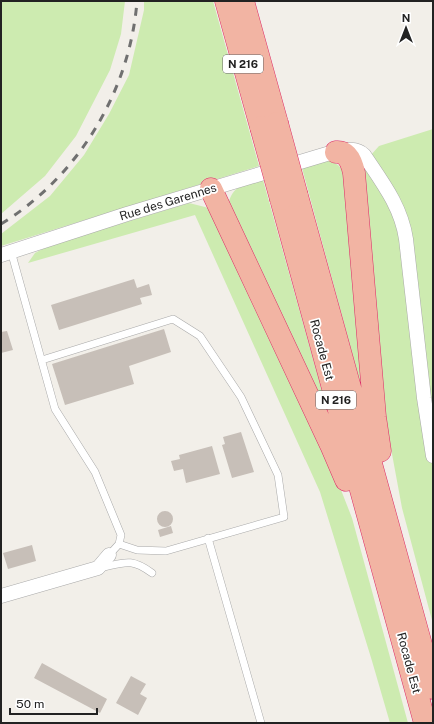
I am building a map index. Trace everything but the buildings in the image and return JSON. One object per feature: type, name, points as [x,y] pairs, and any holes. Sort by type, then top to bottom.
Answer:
[{"type":"highway","name":"Rocade Est","points":[[226,1],[269,125]]},
{"type":"highway","name":"Rocade Est","points":[[243,1],[269,125],[425,723]]},
{"type":"highway","points":[[336,152],[341,152],[348,156],[352,163],[354,173],[375,417],[385,477],[384,508]]},
{"type":"highway","points":[[210,189],[331,444],[392,601]]},
{"type":"highway","name":"Rocade Est","points":[[289,198],[384,508],[433,688]]},
{"type":"street","name":"Rue des Garennes","points":[[6,253],[127,214],[336,152],[354,150],[362,152],[392,198],[400,215],[406,239],[423,390],[433,456]]},
{"type":"street","points":[[1,596],[98,568],[109,555]]},
{"type":"lane","points":[[6,253],[42,360],[55,409],[95,472],[121,535],[119,544],[109,555]]},
{"type":"lane","points":[[42,360],[173,319],[200,336],[241,396],[278,475],[284,517],[166,551],[137,550],[119,544]]},
{"type":"lane","points":[[208,538],[261,723]]},
{"type":"lane","points":[[98,568],[131,562],[141,565],[152,573]]},
{"type":"green space","points":[[1,1],[125,1],[121,34],[110,70],[76,136],[45,176],[1,214]]},
{"type":"green space","points":[[144,1],[213,1],[259,166],[1,246],[1,234],[50,196],[84,155],[109,114],[129,75],[144,10]]},
{"type":"green space","points":[[433,129],[433,624],[402,508],[382,400],[361,166],[379,146]]},
{"type":"green space","points":[[329,160],[338,165],[348,175],[368,412],[302,168]]},
{"type":"green space","points":[[263,180],[336,441],[227,208],[229,200],[235,190],[244,185]]},
{"type":"green space","points":[[189,203],[209,208],[325,449],[352,518],[408,723],[390,723],[320,492],[195,215],[28,263],[35,253],[50,245]]},
{"type":"railway","points":[[1,224],[29,205],[54,182],[76,157],[95,129],[111,99],[124,67],[132,34],[137,1]]}]
